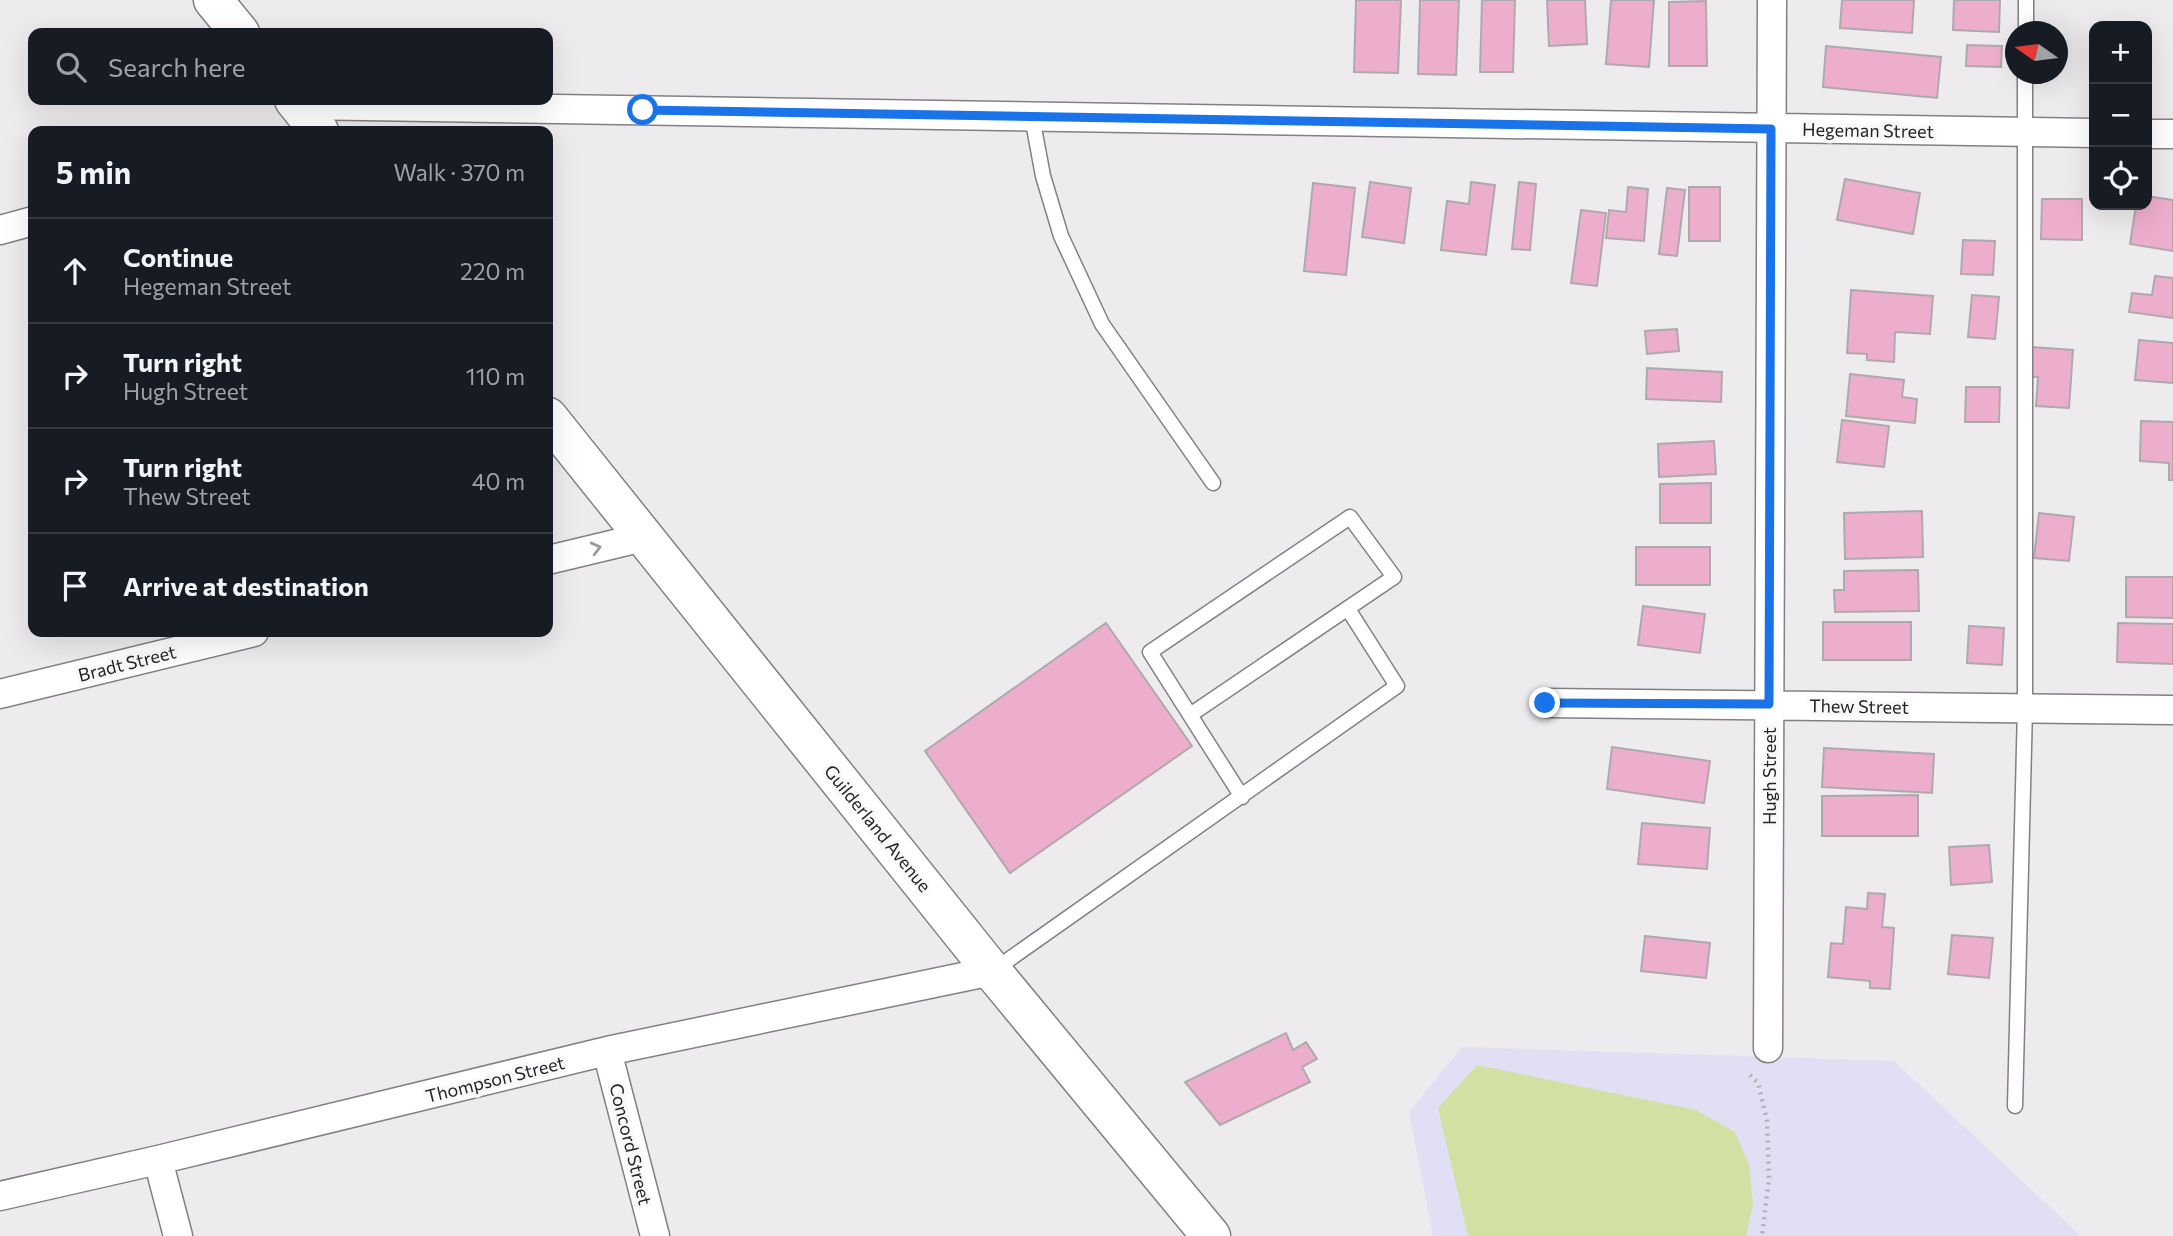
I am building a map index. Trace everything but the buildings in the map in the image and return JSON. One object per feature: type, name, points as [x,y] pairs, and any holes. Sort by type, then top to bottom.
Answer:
[{"type":"street","points":[[213,0],[236,28]]},
{"type":"street","name":"Hugh Street","points":[[1768,1048],[1772,0]]},
{"type":"street","name":"Hegeman Street","points":[[303,112],[1032,117],[2089,133]]},
{"type":"street","points":[[2152,134],[2173,134]]},
{"type":"street","points":[[0,230],[28,222]]},
{"type":"street","name":"Guilderland Avenue","points":[[553,422],[992,971],[1211,1236]]},
{"type":"street","points":[[553,559],[644,537]]},
{"type":"street","name":"Bradt Street","points":[[0,694],[234,637]]},
{"type":"street","name":"Thew Street","points":[[1545,703],[2173,710]]},
{"type":"street","name":"Thompson Street","points":[[0,1196],[607,1051],[992,971]]},
{"type":"street","name":"Concord Street","points":[[607,1051],[655,1236]]},
{"type":"street","points":[[158,1160],[178,1236]]},
{"type":"lane","points":[[2026,0],[2026,21]]},
{"type":"lane","points":[[2015,1106],[2025,708],[2025,84]]},
{"type":"lane","points":[[1032,117],[1044,176],[1061,236],[1102,324],[1213,483]]},
{"type":"lane","points":[[1190,715],[1394,578],[1350,517],[1150,652],[1242,797]]},
{"type":"lane","points":[[992,971],[1397,686],[1348,609]]},
{"type":"path","points":[[1749,1074],[1758,1083],[1768,1121],[1769,1179],[1762,1236]]},
{"type":"shaded area","points":[[1462,1047],[1894,1061],[2081,1236],[1433,1236],[1409,1112]]},
{"type":"green space","points":[[1477,1065],[1696,1110],[1735,1132],[1749,1165],[1753,1204],[1746,1236],[1468,1236],[1438,1108]]},
{"type":"route","points":[[643,110],[1771,129],[1769,704],[1545,703]]}]
